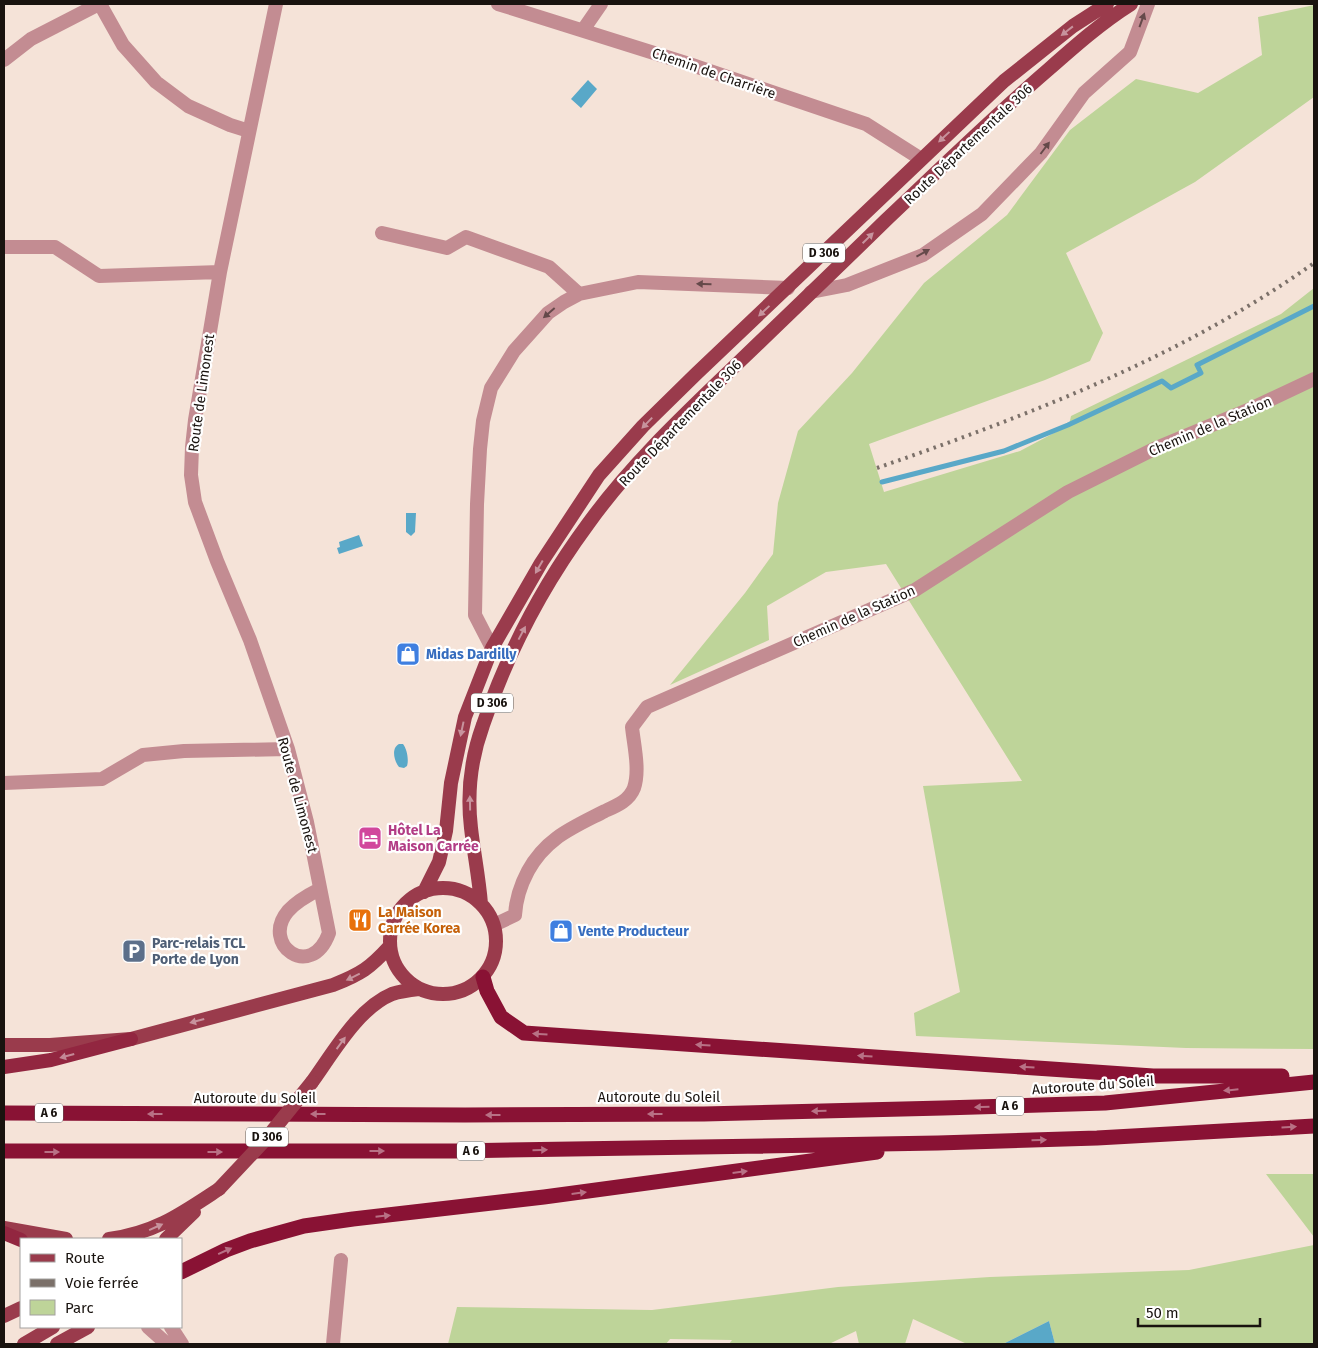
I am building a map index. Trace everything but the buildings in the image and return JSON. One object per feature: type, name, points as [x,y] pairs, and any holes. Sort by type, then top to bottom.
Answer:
[{"type":"highway","points":[[483,977],[487,991],[501,1017],[524,1033],[1153,1076],[1314,1077]]},
{"type":"highway","points":[[4,1067],[51,1060],[131,1039]]},
{"type":"highway","name":"Autoroute du Soleil","points":[[4,1113],[704,1114],[1105,1103],[1314,1082]]},
{"type":"highway","name":"A 6","points":[[4,1151],[445,1151],[938,1143],[1097,1138],[1314,1126]]},
{"type":"highway","points":[[182,1272],[226,1250],[250,1241],[304,1226],[786,1166],[938,1143]]},
{"type":"highway","points":[[4,1233],[20,1240]]},
{"type":"main road","name":"Route Départementale 306","points":[[424,892],[439,862],[446,831],[451,783],[465,717],[492,648],[541,563],[599,475],[663,407],[1004,81],[1073,26],[1107,4]]},
{"type":"main road","name":"Route Départementale 306","points":[[481,904],[479,873],[470,826],[469,790],[472,765],[485,719],[513,649],[536,605],[567,553],[617,487],[656,443],[1005,107],[1097,27],[1131,4]]},
{"type":"main road","points":[[439,888],[454,889],[469,894],[481,904],[489,914],[494,925],[496,938],[496,952],[491,966],[483,977],[469,988],[453,994],[435,994],[419,989],[404,978],[395,963],[390,946],[392,929],[398,913],[409,900],[424,892],[439,888]]},
{"type":"main road","points":[[4,1045],[50,1045],[131,1039],[333,985],[353,977],[371,966],[390,946]]},
{"type":"main road","name":"D 306","points":[[167,1238],[219,1189],[266,1139],[312,1082],[356,1022],[372,1007],[390,995],[419,989]]},
{"type":"main road","points":[[116,1238],[131,1236],[156,1228],[219,1189]]},
{"type":"main road","points":[[4,1228],[60,1238]]},
{"type":"main road","points":[[4,1316],[20,1308]]},
{"type":"main road","points":[[24,1344],[52,1328]]},
{"type":"main road","points":[[57,1344],[86,1328]]},
{"type":"street","points":[[4,60],[31,39],[99,4],[123,45],[156,82],[188,106],[230,125],[249,131]]},
{"type":"street","name":"Route de Limonest","points":[[276,4],[220,272],[192,447],[193,484],[195,502],[250,640],[288,749],[307,822],[329,933],[317,953],[307,956],[292,953],[283,945],[280,936],[280,926],[283,918],[296,904],[320,889]]},
{"type":"street","name":"Chemin de Charrière","points":[[498,4],[583,30],[866,124],[921,159]]},
{"type":"street","points":[[583,30],[601,4]]},
{"type":"street","points":[[812,292],[847,285],[922,254],[982,214],[1042,153],[1084,93],[1130,52],[1148,4]]},
{"type":"street","points":[[382,233],[447,248],[466,237],[549,267],[579,294]]},
{"type":"street","points":[[4,247],[55,247],[99,276],[220,272]]},
{"type":"street","points":[[492,648],[475,615],[477,504],[483,421],[492,388],[514,351],[548,313],[579,294],[638,282],[788,288]]},
{"type":"street","name":"Chemin de la Station","points":[[494,925],[515,915],[519,890],[536,856],[547,845],[568,830],[624,802],[633,790],[636,777],[632,727],[647,707],[915,590],[1068,492],[1154,448],[1248,410],[1314,379]]},
{"type":"street","points":[[4,783],[102,780],[143,755],[184,751],[288,749]]},
{"type":"street","points":[[333,1344],[341,1260]]},
{"type":"street","points":[[149,1328],[167,1344]]},
{"type":"street","points":[[172,1328],[182,1344]]},
{"type":"green space","points":[[1314,5],[1314,97],[1195,182],[1066,253],[1103,333],[1090,361],[1045,380],[869,444],[884,492],[1020,451],[1069,425],[1071,416],[1281,314],[1314,288],[1314,1049],[1186,1048],[916,1036],[914,1013],[960,992],[923,786],[1022,781],[886,564],[826,572],[767,606],[769,640],[670,685],[745,593],[773,554],[778,503],[798,431],[852,373],[924,283],[1007,215],[1070,130],[1136,79],[1198,93],[1262,55],[1258,17]]},
{"type":"green space","points":[[1266,1174],[1314,1174],[1314,1237]]},
{"type":"green space","points":[[1314,1245],[1314,1344],[1055,1344],[1049,1321],[1003,1344],[967,1344],[913,1319],[905,1344],[859,1344],[856,1331],[829,1344],[729,1344],[732,1340],[670,1339],[666,1344],[448,1344],[457,1307],[652,1310],[838,1287],[990,1277],[1189,1270]]},
{"type":"water","points":[[588,80],[597,89],[581,108],[571,99]]},
{"type":"water","points":[[406,513],[416,513],[415,532],[411,536],[406,532]]},
{"type":"water","points":[[359,535],[363,546],[339,554],[337,548],[340,547],[339,542]]},
{"type":"water","points":[[399,744],[403,744],[406,749],[408,761],[407,766],[404,768],[399,767],[395,758],[394,751]]},
{"type":"water","points":[[1049,1321],[1055,1344],[1003,1344]]},
{"type":"waterway","points":[[882,482],[1004,451],[1068,425],[1162,381],[1171,388],[1201,373],[1197,365],[1314,306]]},
{"type":"railway","points":[[877,468],[991,427],[1103,381],[1211,327],[1264,297],[1314,263]]},
{"type":"place","name":"Midas Dardilly","points":[[408,654]]},
{"type":"place","name":"Hôtel La Maison Carrée","points":[[370,838]]},
{"type":"place","name":"La Maison Carrée Korea","points":[[360,920]]},
{"type":"place","name":"Vente Producteur","points":[[561,931]]},
{"type":"place","name":"Parc-relais TCL Porte de Lyon","points":[[134,951]]}]
